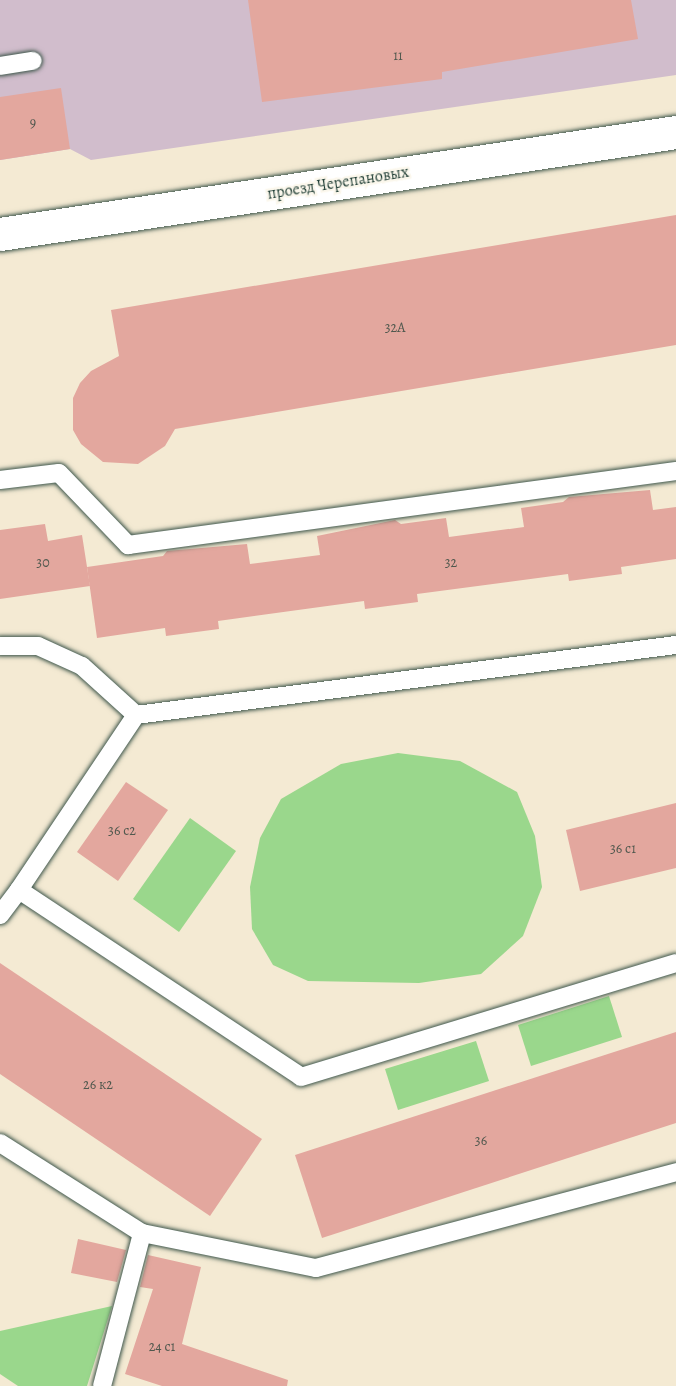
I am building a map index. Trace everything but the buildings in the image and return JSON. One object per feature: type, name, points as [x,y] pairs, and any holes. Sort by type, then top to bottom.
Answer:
[{"type":"street","name":"проезд Черепановых","points":[[0,234],[676,132]]},
{"type":"lane","points":[[0,66],[33,61]]},
{"type":"lane","points":[[0,480],[59,473],[128,545],[676,471]]},
{"type":"lane","points":[[0,915],[136,715],[676,645]]},
{"type":"lane","points":[[0,646],[38,646],[82,666],[136,715]]},
{"type":"lane","points":[[19,890],[302,1077],[676,963]]},
{"type":"lane","points":[[0,1143],[142,1233],[316,1268],[676,1172]]},
{"type":"lane","points":[[102,1386],[142,1233]]},
{"type":"shaded area","points":[[0,0],[676,0],[676,75],[91,160],[70,149],[0,160]]},
{"type":"green space","points":[[398,753],[460,761],[517,792],[535,836],[542,887],[523,936],[481,974],[419,983],[308,981],[273,965],[252,929],[250,887],[260,838],[281,799],[341,764]]},
{"type":"green space","points":[[190,818],[236,851],[179,932],[133,899]]},
{"type":"green space","points":[[609,996],[622,1037],[531,1066],[518,1025]]},
{"type":"green space","points":[[476,1041],[489,1081],[398,1110],[385,1069]]},
{"type":"green space","points":[[112,1306],[87,1386],[18,1386],[0,1374],[0,1331]]}]
